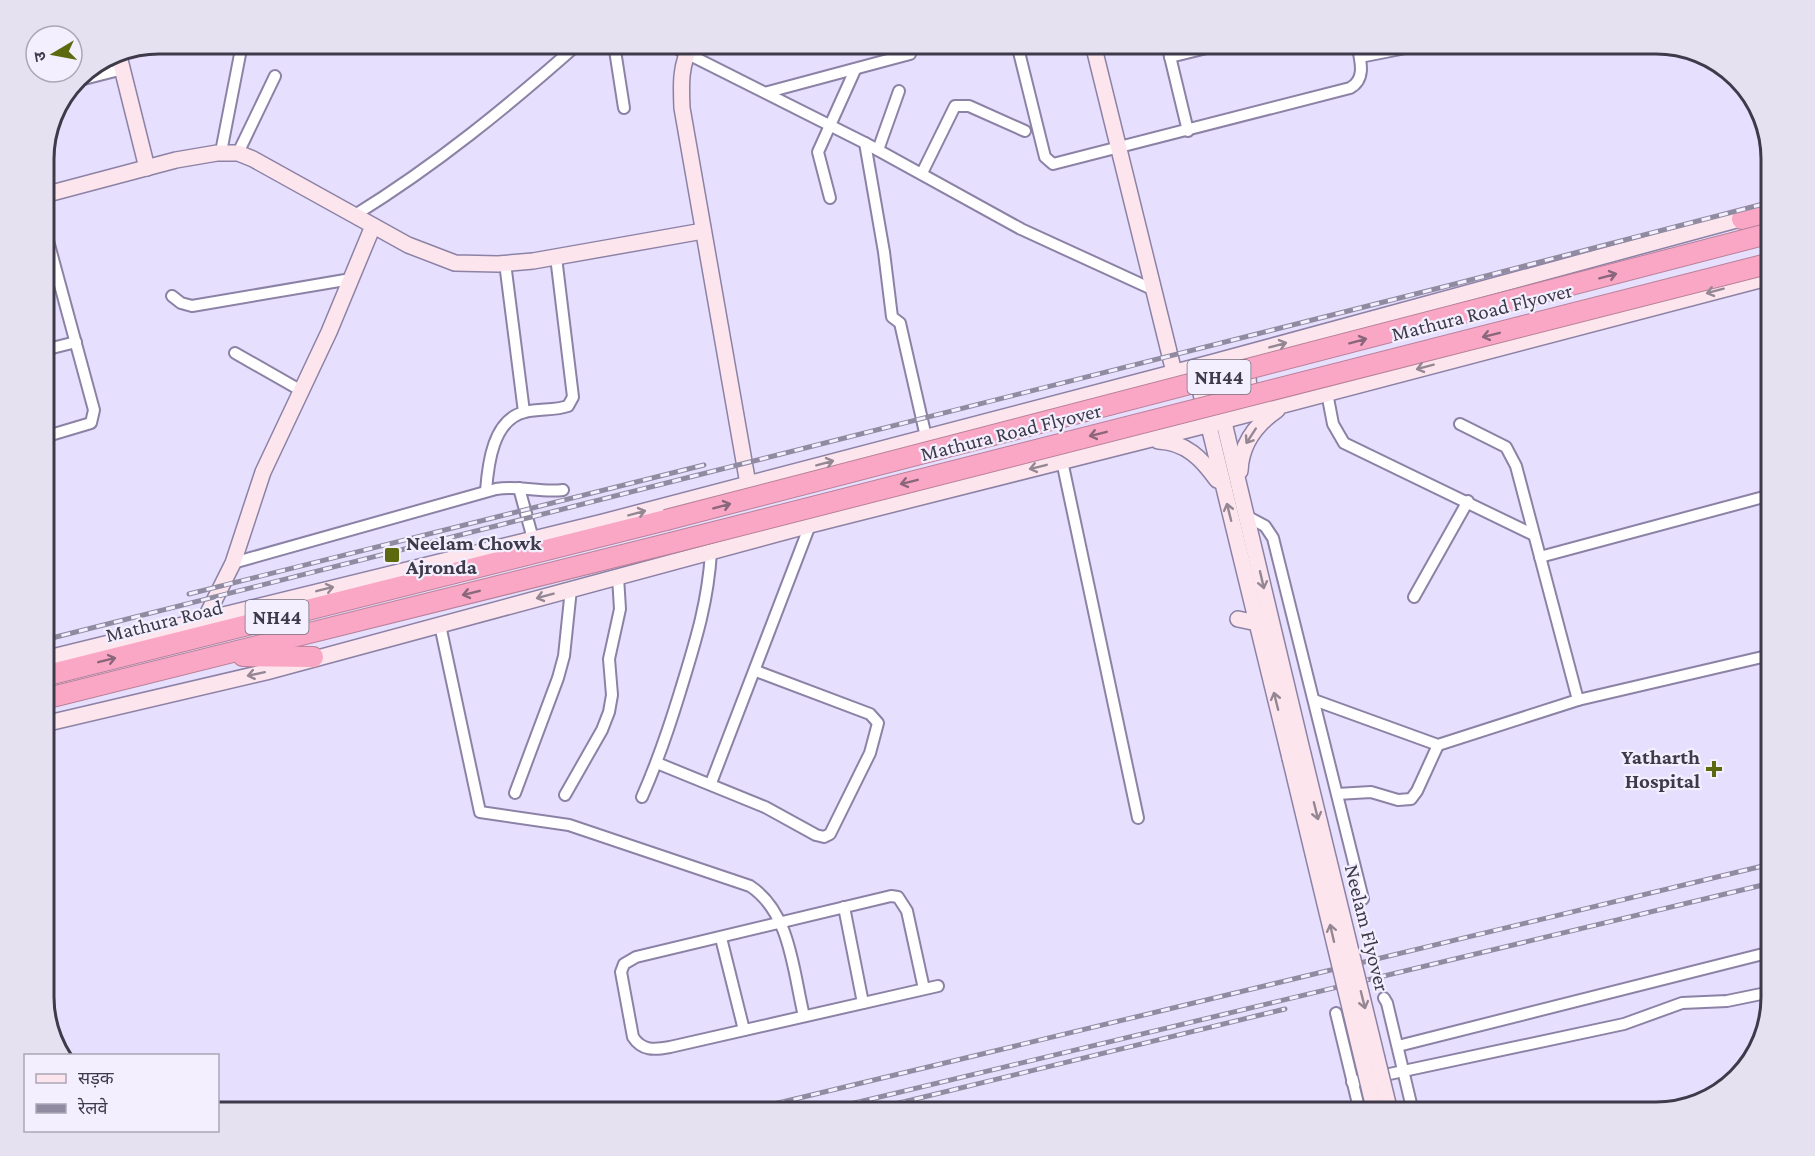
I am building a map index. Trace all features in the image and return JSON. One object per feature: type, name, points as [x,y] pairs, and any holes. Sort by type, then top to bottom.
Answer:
[{"type":"highway","points":[[1742,219],[1761,215]]},
{"type":"highway","name":"Mathura Road Flyover","points":[[505,560],[1761,236]]},
{"type":"highway","name":"Mathura Road Flyover","points":[[223,655],[1761,266]]},
{"type":"highway","points":[[505,560],[603,522]]},
{"type":"highway","name":"Mathura Road","points":[[54,673],[505,560]]},
{"type":"highway","points":[[223,655],[313,657]]},
{"type":"highway","name":"NH44","points":[[54,697],[223,655]]},
{"type":"main road","points":[[687,54],[681,82],[682,108],[748,484]]},
{"type":"main road","points":[[1096,54],[1174,372]]},
{"type":"main road","points":[[121,61],[147,168]]},
{"type":"main road","points":[[54,192],[147,168],[221,152],[238,153],[253,159],[423,253],[454,263],[505,263],[556,257],[703,231]]},
{"type":"main road","points":[[54,657],[603,522],[1253,352],[1742,219]]},
{"type":"main road","points":[[205,619],[233,563],[254,495],[351,279],[372,226]]},
{"type":"main road","points":[[54,722],[266,672],[313,657],[810,525],[1207,425],[1761,280]]},
{"type":"main road","points":[[1253,352],[1247,376],[1249,390],[1256,403],[1268,409]]},
{"type":"main road","points":[[1202,365],[1226,420],[1296,756]]},
{"type":"main road","points":[[1202,365],[1207,425],[1257,623],[1296,756]]},
{"type":"main road","points":[[1121,387],[1131,391],[1135,396],[1143,419],[1141,441]]},
{"type":"main road","points":[[1240,483],[1241,458],[1248,437],[1265,419],[1288,404]]},
{"type":"main road","points":[[1141,441],[1169,441],[1190,449],[1207,466],[1223,488]]},
{"type":"main road","points":[[1238,619],[1257,623]]},
{"type":"main road","name":"Neelam Flyover","points":[[1296,756],[1373,1102]]},
{"type":"main road","name":"Neelam Flyover","points":[[1296,756],[1387,1102]]},
{"type":"street","points":[[221,152],[240,54]]},
{"type":"street","points":[[355,215],[407,183],[470,137],[566,54]]},
{"type":"street","points":[[616,54],[624,108]]},
{"type":"street","points":[[697,54],[922,173],[1021,229],[1154,290]]},
{"type":"street","points":[[768,92],[910,54]]},
{"type":"street","points":[[1019,54],[1040,141],[1048,161],[1059,164],[1350,88],[1360,79],[1359,54]]},
{"type":"street","points":[[1169,54],[1188,131]]},
{"type":"street","points":[[1170,57],[1182,54]]},
{"type":"street","points":[[1360,57],[1375,54]]},
{"type":"street","points":[[95,76],[123,69]]},
{"type":"street","points":[[830,198],[818,152],[855,70]]},
{"type":"street","points":[[238,153],[275,76]]},
{"type":"street","points":[[878,150],[899,91]]},
{"type":"street","points":[[922,173],[955,106],[969,106],[1024,131]]},
{"type":"street","points":[[865,143],[884,252],[892,316],[900,323],[926,437]]},
{"type":"street","points":[[486,491],[489,462],[502,429],[513,415],[561,408],[568,406],[573,398],[556,257]]},
{"type":"street","points":[[54,262],[94,410],[94,418],[86,426],[54,434]]},
{"type":"street","points":[[505,263],[524,412]]},
{"type":"street","points":[[172,296],[181,303],[192,306],[351,279]]},
{"type":"street","points":[[54,348],[76,342]]},
{"type":"street","points":[[235,353],[300,390]]},
{"type":"street","points":[[1327,393],[1333,424],[1344,443],[1468,501],[1534,535]]},
{"type":"street","points":[[1460,424],[1497,442],[1510,453],[1578,700]]},
{"type":"street","points":[[1062,461],[1138,818]]},
{"type":"street","points":[[233,563],[486,491],[509,486],[540,492],[563,490]]},
{"type":"street","points":[[519,488],[533,539]]},
{"type":"street","points":[[1540,557],[1761,498]]},
{"type":"street","points":[[1414,597],[1468,501]]},
{"type":"street","points":[[1248,517],[1265,526],[1273,538],[1363,899]]},
{"type":"street","points":[[711,783],[756,671],[810,525]]},
{"type":"street","points":[[642,797],[657,763],[704,614],[711,552]]},
{"type":"street","points":[[565,795],[602,730],[609,712],[612,695],[609,659],[620,609],[618,577]]},
{"type":"street","points":[[515,792],[558,678],[564,656],[572,590]]},
{"type":"street","points":[[440,624],[480,812],[569,825],[750,886],[765,896],[781,921],[804,1016]]},
{"type":"street","points":[[1314,700],[1438,745],[1578,700],[1761,658]]},
{"type":"street","points":[[657,763],[711,783],[824,837],[830,834],[839,820],[870,753],[878,729],[876,718],[756,671]]},
{"type":"street","points":[[1337,794],[1371,792],[1398,800],[1411,799],[1438,745]]},
{"type":"street","points":[[924,990],[904,903],[898,897],[891,896],[781,921],[721,939],[636,957],[624,964],[621,972],[621,985],[633,1037],[638,1045],[658,1049],[924,990],[938,986]]},
{"type":"street","points":[[844,907],[863,1003]]},
{"type":"street","points":[[721,939],[744,1030]]},
{"type":"street","points":[[1398,1046],[1761,954]]},
{"type":"street","points":[[1352,1083],[1624,1024],[1682,1003],[1727,1001],[1761,994]]},
{"type":"street","points":[[1384,998],[1388,1003],[1410,1102]]},
{"type":"street","points":[[1336,1013],[1357,1102]]},
{"type":"railway","points":[[54,637],[1761,205]]},
{"type":"railway","points":[[189,594],[704,465]]},
{"type":"railway","points":[[783,1102],[1761,866]]},
{"type":"railway","points":[[859,1102],[1761,885]]},
{"type":"railway","points":[[903,1102],[1285,1009]]},
{"type":"place","name":"Neelam Chowk Ajronda","points":[[392,555]]},
{"type":"place","name":"Yatharth Hospital","points":[[1714,769]]}]
